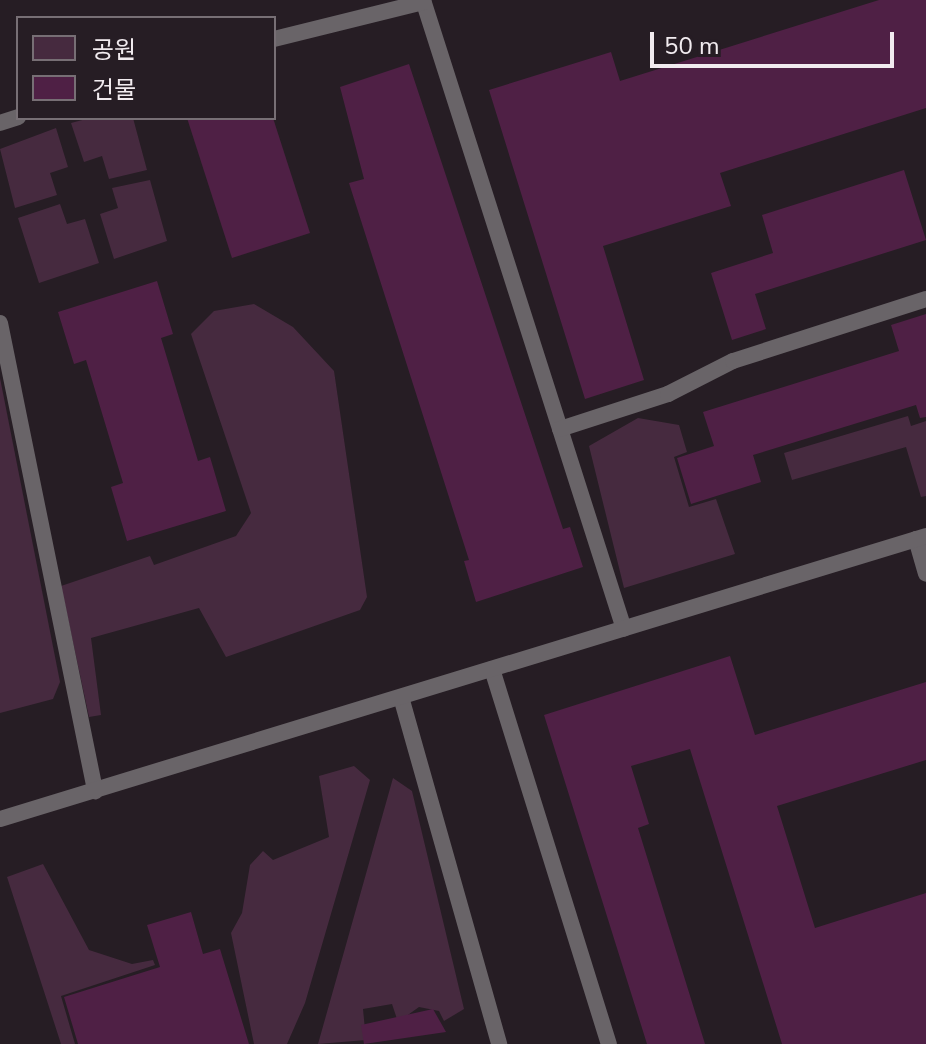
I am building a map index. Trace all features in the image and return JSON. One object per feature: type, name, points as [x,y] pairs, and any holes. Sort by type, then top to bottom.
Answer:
[{"type":"lane","points":[[276,38],[423,1],[624,629]]},
{"type":"lane","points":[[560,429],[668,394],[733,361],[926,299]]},
{"type":"lane","points":[[0,323],[95,791]]},
{"type":"lane","points":[[0,819],[921,538],[926,574]]},
{"type":"lane","points":[[492,669],[609,1044]]},
{"type":"lane","points":[[401,697],[499,1044]]},
{"type":"green space","points":[[82,120],[134,120],[147,170],[109,179],[102,156],[84,162],[71,123]]},
{"type":"green space","points":[[56,128],[68,167],[50,173],[57,195],[15,208],[0,149]]},
{"type":"green space","points":[[150,180],[167,241],[114,259],[100,214],[118,208],[112,188]]},
{"type":"green space","points":[[60,204],[67,224],[85,219],[99,263],[39,283],[18,218]]},
{"type":"green space","points":[[254,304],[293,327],[334,371],[367,597],[360,610],[226,657],[199,608],[91,638],[101,715],[89,717],[61,586],[150,556],[154,565],[236,536],[251,513],[191,334],[214,311]]},
{"type":"green space","points":[[0,378],[60,682],[53,699],[0,713]]},
{"type":"green space","points":[[908,416],[911,426],[926,421],[926,496],[921,497],[906,447],[792,480],[784,453]]},
{"type":"green space","points":[[638,418],[679,425],[687,452],[674,457],[689,507],[716,499],[735,554],[624,588],[589,446]]},
{"type":"green space","points":[[354,766],[370,780],[305,1003],[287,1044],[254,1044],[231,933],[242,913],[250,865],[263,851],[273,860],[329,837],[319,776]]},
{"type":"green space","points":[[393,778],[412,791],[464,1009],[444,1021],[439,1011],[419,1007],[398,1022],[392,1004],[363,1009],[366,1040],[318,1044]]},
{"type":"green space","points":[[43,864],[89,950],[132,964],[153,960],[155,965],[61,996],[75,1044],[61,1044],[7,877]]},
{"type":"building","points":[[879,0],[926,0],[926,108],[720,173],[731,206],[603,246],[644,380],[585,399],[489,90],[611,52],[620,81]]},
{"type":"building","points":[[409,64],[563,529],[570,527],[583,567],[476,602],[464,561],[469,560],[349,183],[364,179],[340,87]]},
{"type":"building","points":[[188,120],[274,120],[310,233],[232,258]]},
{"type":"building","points":[[904,170],[926,240],[755,294],[766,329],[732,340],[711,273],[773,253],[762,215]]},
{"type":"building","points":[[157,281],[173,334],[161,338],[198,461],[210,457],[226,511],[127,541],[111,487],[123,483],[86,360],[74,364],[58,312]]},
{"type":"building","points":[[926,314],[926,417],[920,418],[916,405],[753,455],[761,482],[691,504],[677,458],[714,446],[703,412],[899,351],[891,325]]},
{"type":"building","points":[[730,656],[755,735],[926,682],[926,760],[777,806],[815,928],[926,893],[926,1044],[782,1044],[690,749],[631,766],[649,824],[638,828],[705,1044],[647,1044],[544,715]]},
{"type":"building","points":[[191,912],[203,954],[220,949],[249,1044],[78,1044],[64,997],[160,967],[147,925]]},
{"type":"building","points":[[433,1009],[446,1032],[364,1044],[361,1025]]}]
